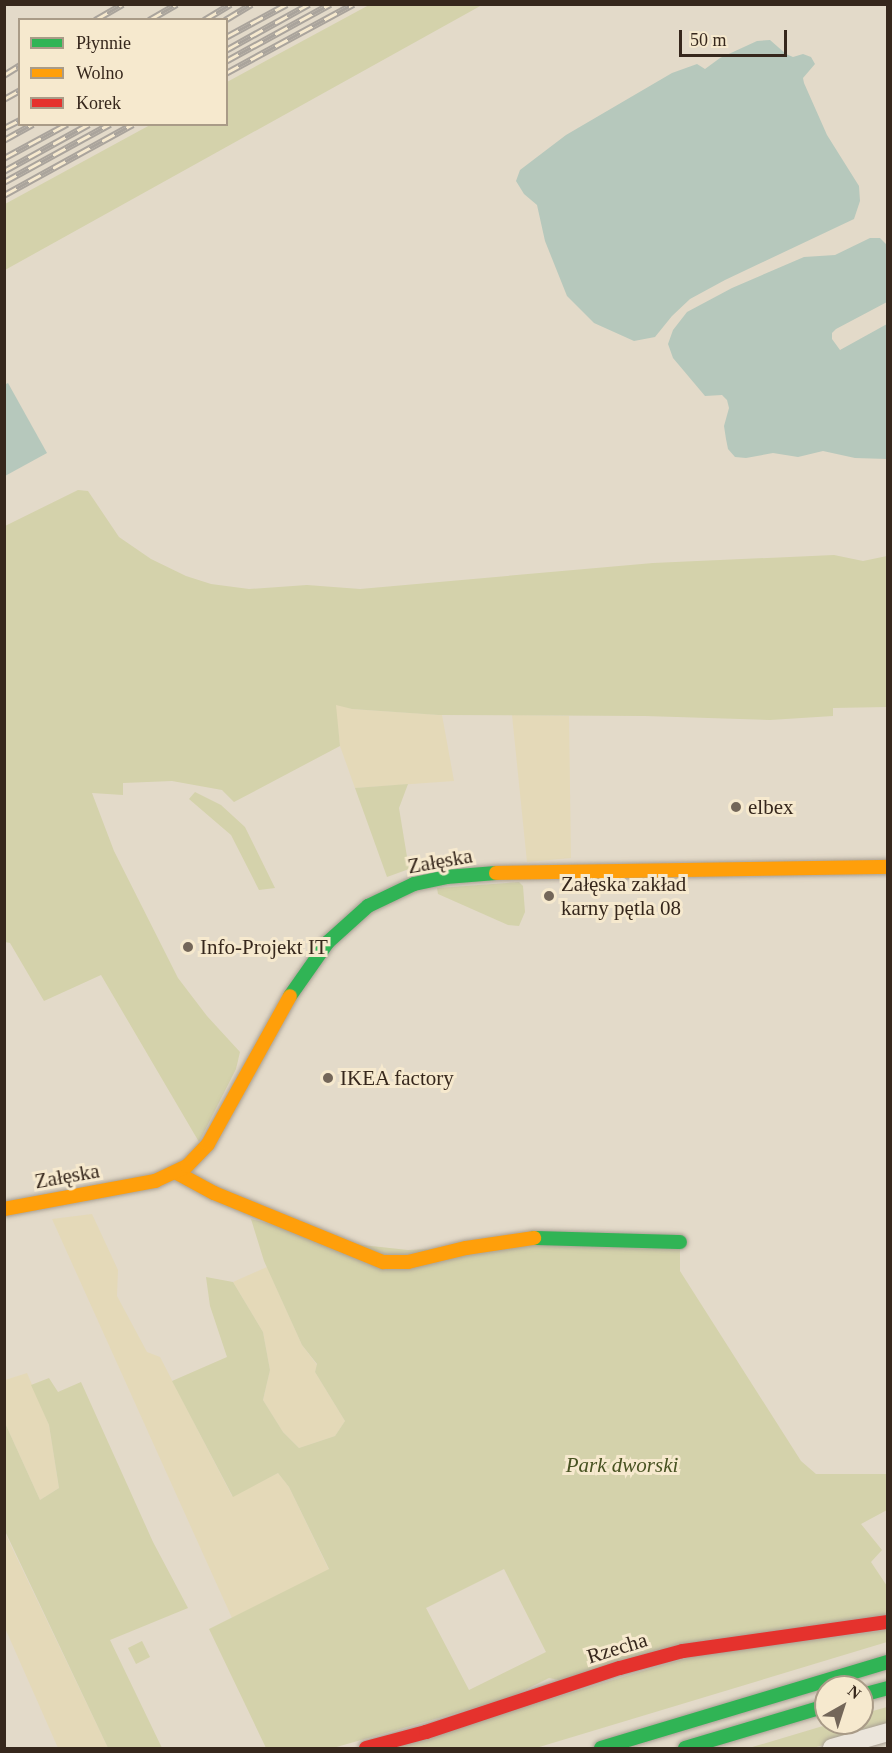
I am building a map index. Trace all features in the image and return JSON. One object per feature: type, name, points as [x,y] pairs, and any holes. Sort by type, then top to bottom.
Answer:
[{"type":"street","name":"Załęska","points":[[4,1209],[154,1181],[177,1173],[188,1166],[208,1144],[287,1001],[313,960],[352,917],[388,894],[414,884],[446,877],[490,873],[888,867]]},
{"type":"street","points":[[177,1173],[213,1193],[383,1262],[408,1262],[466,1248],[539,1238],[680,1242]]},
{"type":"street","name":"Rzecha","points":[[366,1749],[682,1651],[888,1623]]},
{"type":"street","points":[[601,1749],[888,1662]]},
{"type":"street","points":[[685,1749],[814,1710]]},
{"type":"street","points":[[832,1749],[888,1732]]},
{"type":"shaded area","points":[[770,40],[786,54],[793,57],[803,54],[811,57],[815,64],[803,78],[804,83],[827,135],[859,186],[860,201],[854,219],[690,299],[655,337],[634,341],[594,323],[567,296],[545,241],[537,205],[524,194],[516,181],[520,170],[566,135],[672,73],[697,64],[705,69],[720,58],[757,41]]},
{"type":"shaded area","points":[[870,238],[880,238],[887,245],[887,302],[836,329],[832,333],[832,339],[840,350],[887,324],[887,459],[855,458],[823,451],[798,457],[773,453],[746,458],[735,457],[728,449],[724,426],[729,408],[727,400],[722,395],[705,396],[673,358],[668,344],[673,330],[687,312],[732,288],[804,257],[835,255]]},
{"type":"shaded area","points":[[8,383],[47,453],[5,476],[4,385]]},
{"type":"shaded area","points":[[335,704],[352,709],[442,715],[454,781],[355,788],[340,746]]},
{"type":"shaded area","points":[[512,715],[569,716],[571,858],[527,862]]},
{"type":"shaded area","points":[[92,1214],[118,1270],[117,1296],[147,1352],[160,1357],[232,1496],[278,1473],[289,1487],[329,1570],[232,1618],[52,1219]]},
{"type":"shaded area","points":[[267,1267],[302,1345],[317,1365],[315,1372],[345,1421],[335,1436],[299,1448],[283,1432],[263,1400],[270,1370],[263,1332],[233,1282]]},
{"type":"shaded area","points":[[27,1373],[49,1425],[59,1488],[40,1500],[5,1423],[5,1380]]},
{"type":"shaded area","points":[[4,1531],[108,1748],[58,1748],[5,1628]]},
{"type":"green space","points":[[369,5],[482,5],[5,270],[5,204],[148,126],[228,126],[228,81]]},
{"type":"green space","points":[[78,490],[88,491],[119,537],[151,559],[186,576],[211,584],[249,589],[307,585],[360,589],[653,563],[834,555],[863,561],[887,556],[887,707],[833,708],[833,716],[770,720],[645,716],[439,715],[352,709],[336,705],[340,746],[234,802],[222,790],[172,781],[123,783],[123,795],[92,793],[114,851],[178,978],[207,1016],[240,1052],[236,1069],[199,1142],[101,975],[44,1001],[10,943],[5,942],[5,526]]},
{"type":"green space","points":[[408,784],[399,808],[409,869],[387,877],[355,788]]},
{"type":"green space","points":[[195,792],[221,805],[245,827],[275,888],[259,890],[231,835],[189,799]]},
{"type":"green space","points":[[519,882],[523,886],[525,912],[519,926],[508,925],[438,894],[437,888]]},
{"type":"green space","name":"Park dworski","points":[[251,1219],[353,1244],[408,1250],[680,1238],[680,1271],[801,1461],[816,1474],[887,1474],[887,1510],[861,1524],[882,1550],[871,1562],[887,1586],[887,1616],[564,1681],[549,1678],[509,1698],[333,1748],[266,1748],[209,1629],[329,1569],[289,1487],[278,1473],[233,1497],[172,1381],[227,1357],[210,1306],[206,1277],[233,1282],[263,1332],[270,1370],[263,1400],[283,1432],[299,1448],[335,1436],[345,1421],[315,1372],[317,1364],[302,1345],[264,1261]],"holes":[[[504,1569],[546,1652],[469,1690],[426,1608]]]},
{"type":"green space","points":[[49,1378],[58,1392],[81,1382],[153,1542],[188,1608],[110,1640],[162,1748],[108,1748],[5,1531],[5,1423],[40,1500],[59,1488],[49,1425],[31,1385]]},
{"type":"green space","points":[[887,1630],[887,1642],[536,1748],[387,1748],[693,1656]]},
{"type":"green space","points":[[142,1641],[150,1657],[136,1664],[128,1648]]},
{"type":"green space","points":[[887,1707],[887,1726],[874,1730],[874,1711]]},
{"type":"green space","points":[[814,1729],[814,1735],[857,1735],[813,1748],[749,1748]]},
{"type":"railway","points":[[98,18],[123,4]]},
{"type":"railway","points":[[152,18],[177,4]]},
{"type":"railway","points":[[207,18],[231,4]]},
{"type":"railway","points":[[228,18],[252,4]]},
{"type":"railway","points":[[228,36],[287,4]]},
{"type":"railway","points":[[228,49],[309,4]]},
{"type":"railway","points":[[228,60],[330,4]]},
{"type":"railway","points":[[228,72],[353,4]]},
{"type":"railway","points":[[4,75],[18,66]]},
{"type":"railway","points":[[4,99],[18,91]]},
{"type":"railway","points":[[4,128],[18,121]]},
{"type":"railway","points":[[4,140],[29,126]]},
{"type":"railway","points":[[4,158],[63,126]]},
{"type":"railway","points":[[4,171],[85,126]]},
{"type":"railway","points":[[4,182],[106,126]]},
{"type":"railway","points":[[4,195],[129,126]]},
{"type":"traffic: fast","points":[[290,996],[328,942],[368,906],[414,884],[446,877],[496,873]]},
{"type":"traffic: fast","points":[[534,1238],[680,1242]]},
{"type":"traffic: fast","points":[[601,1748],[888,1662]]},
{"type":"traffic: fast","points":[[874,1692],[888,1688]]},
{"type":"traffic: fast","points":[[685,1748],[814,1710]]},
{"type":"traffic: slow","points":[[496,873],[888,867]]},
{"type":"traffic: slow","points":[[4,1209],[155,1181],[187,1166],[208,1144],[290,996]]},
{"type":"traffic: slow","points":[[177,1173],[214,1193],[383,1262],[408,1262],[466,1248],[534,1238]]},
{"type":"traffic: jam","points":[[366,1748],[426,1732],[620,1668],[683,1651],[888,1622]]},
{"type":"place","name":"elbex","points":[[736,807]]},
{"type":"place","name":"Załęska zakład karny pętla 08","points":[[549,896]]},
{"type":"place","name":"Info-Projekt IT","points":[[188,947]]},
{"type":"place","name":"IKEA factory","points":[[328,1078]]}]
